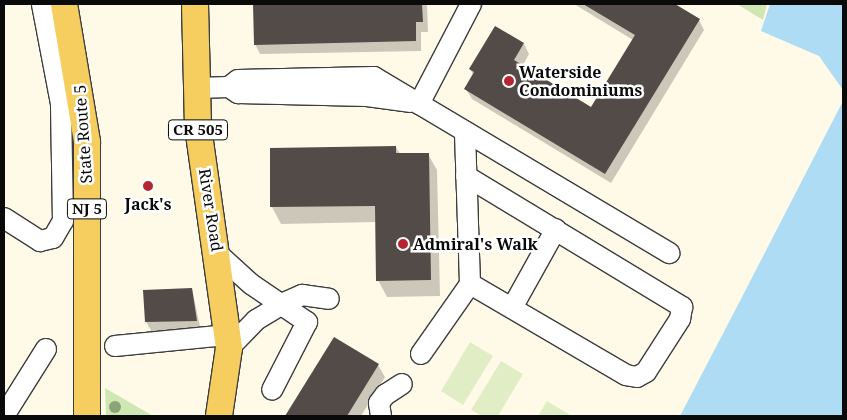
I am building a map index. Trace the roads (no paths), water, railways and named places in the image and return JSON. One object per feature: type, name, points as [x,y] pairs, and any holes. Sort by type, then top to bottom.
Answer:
[{"type":"main road","name":"State Route 5","points":[[64,4],[87,142],[87,416]]},
{"type":"main road","name":"River Road","points":[[195,4],[198,127],[219,255],[228,342],[219,416]]},
{"type":"street","points":[[4,218],[28,236],[47,240],[63,221],[65,154],[42,4]]},
{"type":"street","points":[[419,104],[471,4]]},
{"type":"street","points":[[197,88],[229,87],[238,80],[374,77],[669,253]]},
{"type":"street","points":[[421,354],[470,284],[466,132]]},
{"type":"street","points":[[466,176],[674,300],[682,307],[680,319],[646,372],[637,377],[626,375],[470,284]]},
{"type":"street","points":[[512,308],[556,229]]},
{"type":"street","points":[[219,255],[261,292],[284,303],[307,322],[272,390]]},
{"type":"street","points":[[115,346],[228,342],[256,320],[284,303]]},
{"type":"street","points":[[4,416],[46,349]]},
{"type":"street","points":[[381,416],[379,403],[385,395],[402,384]]},
{"type":"water","points":[[770,4],[843,4],[843,90],[819,56],[761,31]]},
{"type":"water","points":[[843,101],[843,416],[680,416],[741,299]]},
{"type":"place","name":"Waterside Condominiums","points":[[509,81]]},
{"type":"place","name":"Jack's","points":[[148,186]]},
{"type":"place","name":"Admiral's Walk","points":[[403,244]]}]
